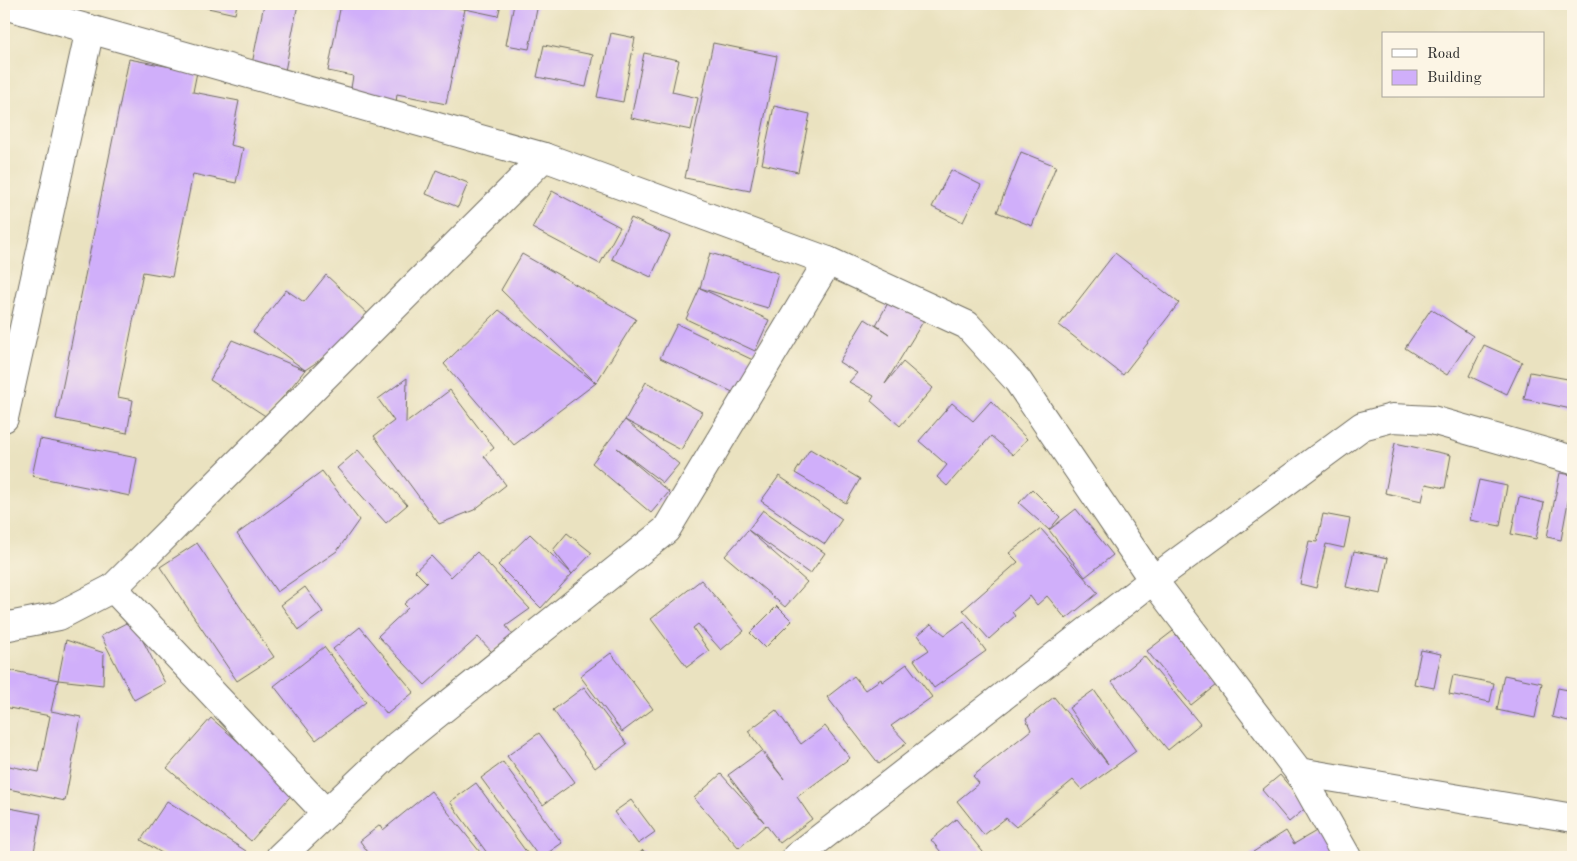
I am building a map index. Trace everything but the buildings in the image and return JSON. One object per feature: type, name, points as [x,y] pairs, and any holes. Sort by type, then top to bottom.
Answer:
[{"type":"street","points":[[4,5],[544,157],[828,262],[967,325],[1018,381],[1153,580],[1299,772],[1347,857]]},
{"type":"street","points":[[4,418],[90,29]]},
{"type":"street","points":[[4,627],[59,616],[113,588],[544,157]]},
{"type":"street","points":[[280,857],[398,745],[666,530],[828,262]]},
{"type":"street","points":[[796,857],[1153,580],[1362,426],[1392,418],[1432,420],[1573,460]]},
{"type":"street","points":[[113,588],[326,813]]},
{"type":"street","points":[[1299,772],[1573,818]]}]
